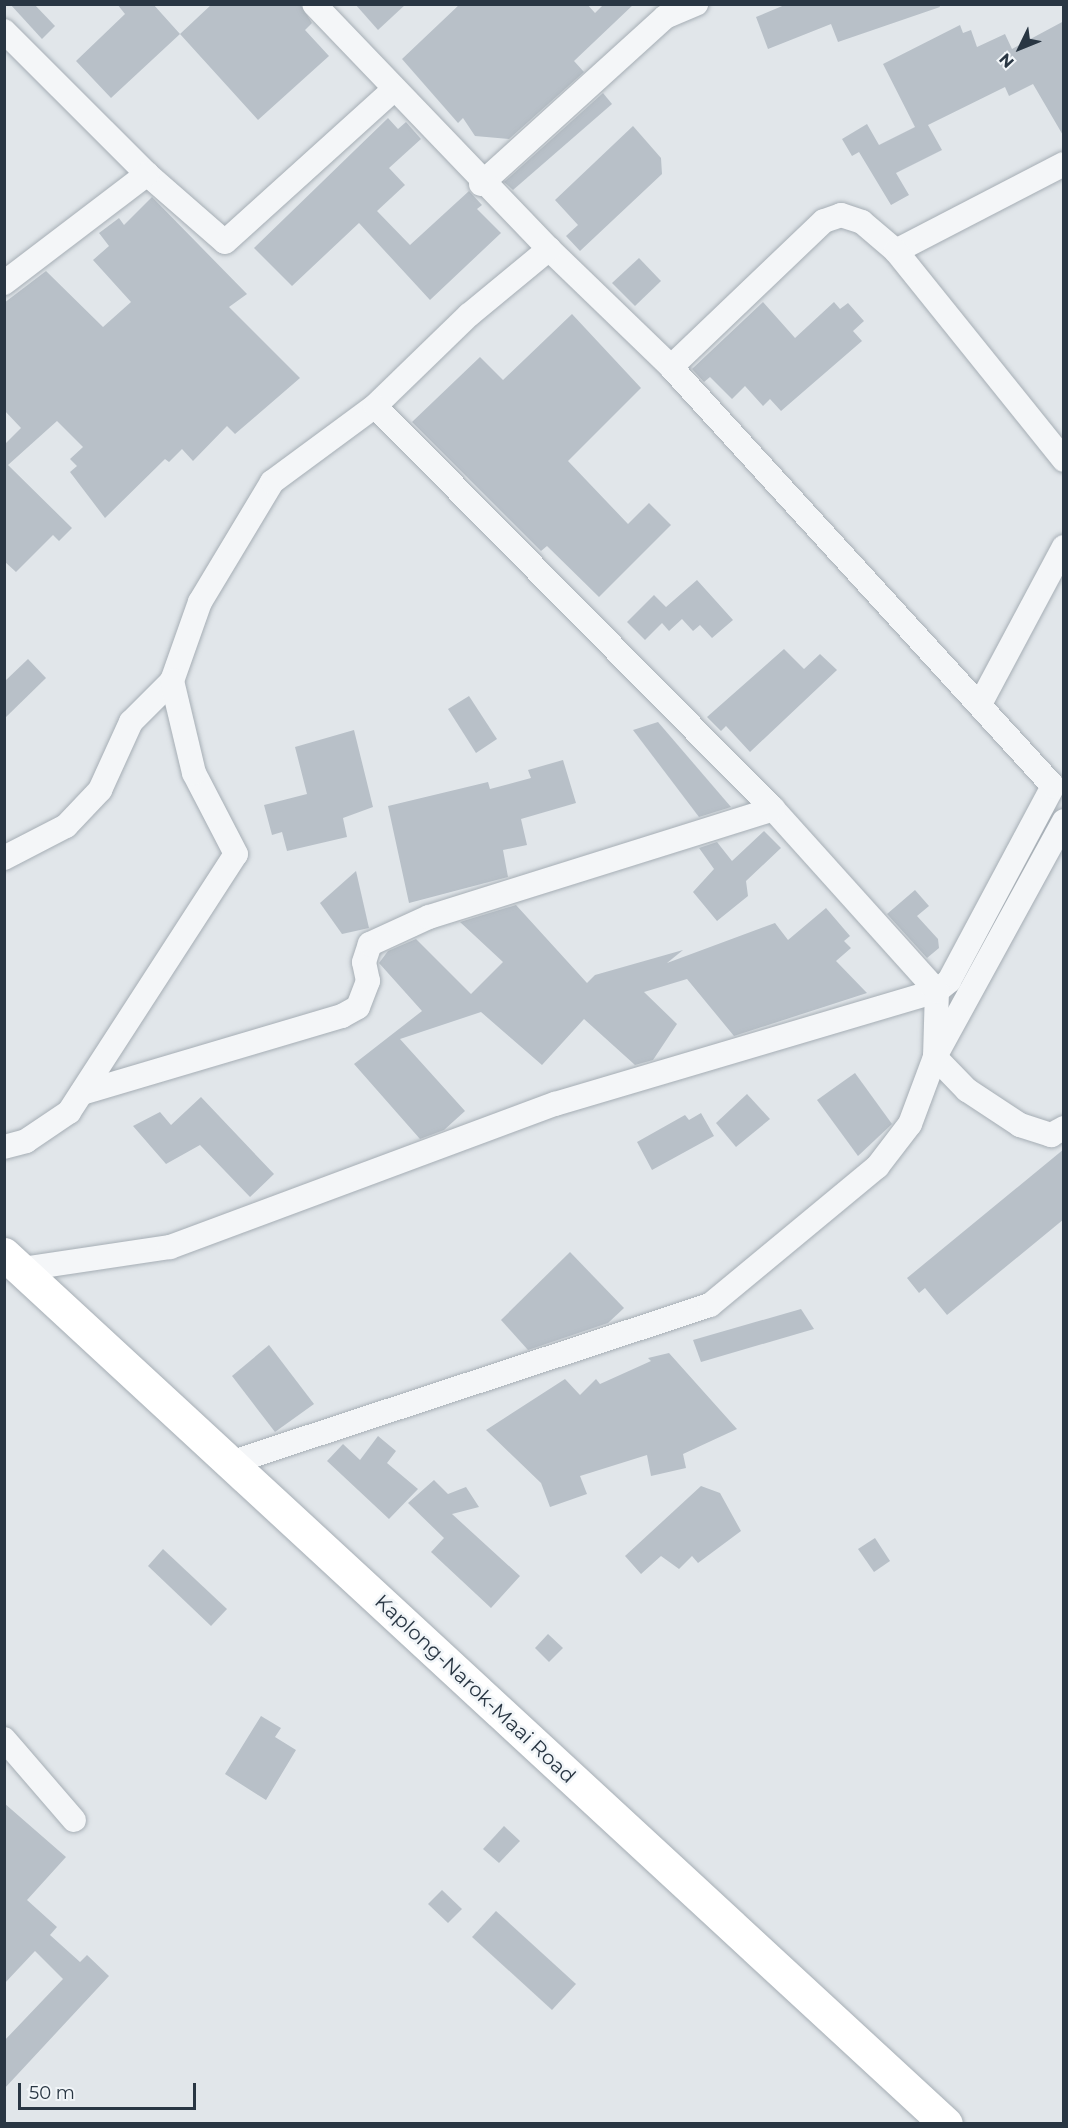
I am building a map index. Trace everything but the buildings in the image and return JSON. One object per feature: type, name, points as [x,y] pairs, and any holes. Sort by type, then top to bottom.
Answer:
[{"type":"highway","name":"Kaplong-Narok-Maai Road","points":[[13,1262],[946,2124]]},
{"type":"street","points":[[13,1262],[170,1246],[555,1104],[937,990],[949,981],[1053,786],[671,367],[481,184],[392,91],[314,4]]},
{"type":"street","points":[[481,184],[659,11],[696,4]]},
{"type":"street","points":[[4,31],[147,174],[225,242],[392,91]]},
{"type":"street","points":[[896,251],[1064,164]]},
{"type":"street","points":[[4,283],[147,174]]},
{"type":"street","points":[[671,367],[824,221],[841,215],[862,222],[896,251],[1064,460]]},
{"type":"street","points":[[4,858],[66,826],[93,797],[131,722],[172,681],[200,602],[272,482],[375,406],[469,315],[549,249]]},
{"type":"street","points":[[375,406],[773,809],[937,990],[935,1057],[967,1090],[1020,1125],[1051,1135],[1064,1128]]},
{"type":"street","points":[[980,704],[1064,547]]},
{"type":"street","points":[[4,1147],[27,1141],[69,1112],[236,854],[194,773],[172,681]]},
{"type":"street","points":[[82,1094],[342,1016],[362,998],[370,944],[429,916],[773,809]]},
{"type":"street","points":[[230,1463],[710,1305],[877,1167],[910,1124],[935,1057],[1064,821]]},
{"type":"street","points":[[4,1739],[74,1820]]}]
